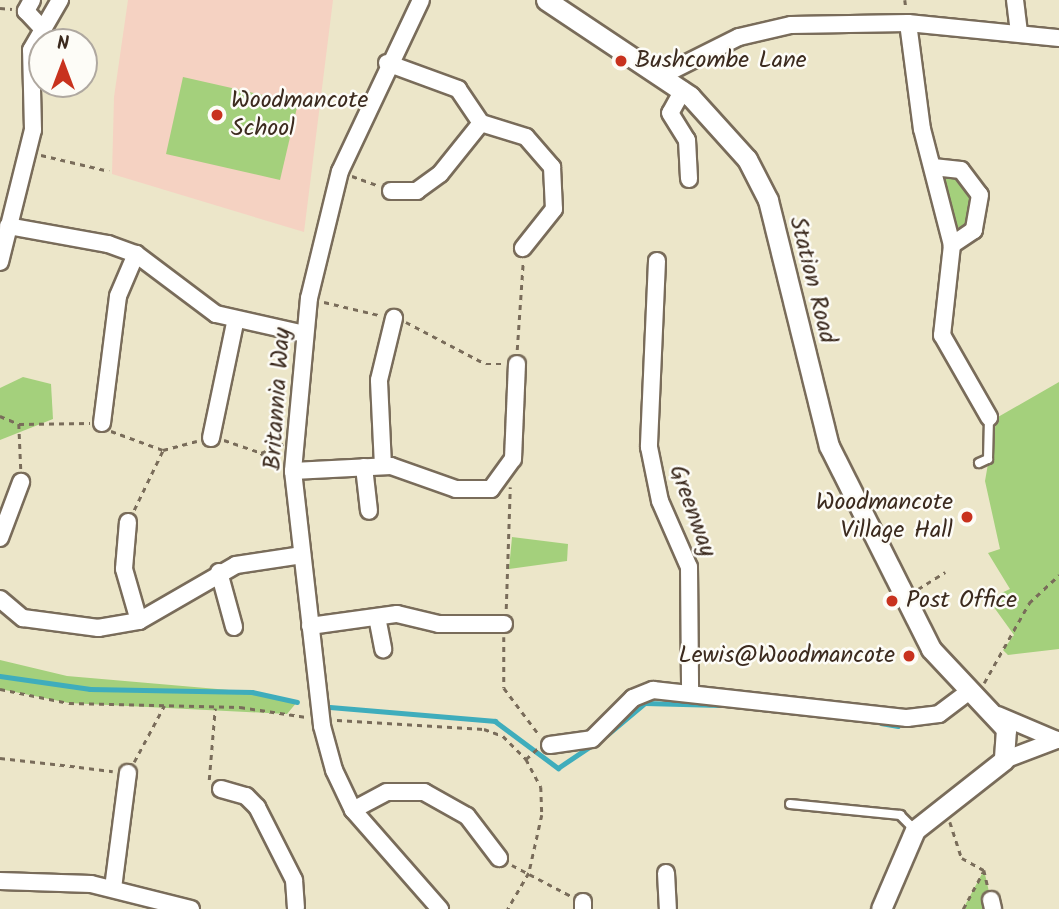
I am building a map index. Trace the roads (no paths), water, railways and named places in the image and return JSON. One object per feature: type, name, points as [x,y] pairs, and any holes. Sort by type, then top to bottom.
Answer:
[{"type":"street","points":[[32,0],[26,12],[41,27]]},
{"type":"street","points":[[0,262],[27,152],[34,111],[31,50],[41,27],[60,0]]},
{"type":"street","name":"Britannia Way","points":[[421,0],[387,63],[340,171],[309,298],[293,439],[293,471],[322,726],[353,810],[440,909]]},
{"type":"street","name":"Station Road","points":[[546,0],[663,75],[721,124],[768,200],[829,446],[903,598],[931,649],[971,693],[998,715]]},
{"type":"street","points":[[1015,0],[1019,32]]},
{"type":"street","points":[[663,75],[762,30],[908,23],[1059,38]]},
{"type":"street","points":[[908,23],[933,167],[952,245],[942,335],[989,417]]},
{"type":"street","points":[[387,63],[458,89],[481,123],[526,137],[552,167],[554,209],[523,248]]},
{"type":"street","points":[[683,90],[670,113],[687,140],[689,179]]},
{"type":"street","points":[[391,191],[417,191],[440,174],[481,123]]},
{"type":"street","points":[[933,167],[961,170],[980,195],[978,222],[952,245]]},
{"type":"street","points":[[6,234],[136,254],[198,304],[235,323],[305,334]]},
{"type":"street","points":[[102,423],[118,296],[136,254]]},
{"type":"street","name":"Greenway","points":[[657,261],[649,447],[660,501],[689,567],[690,692]]},
{"type":"street","points":[[383,466],[379,380],[394,318]]},
{"type":"street","points":[[211,438],[235,323]]},
{"type":"street","points":[[293,471],[383,466],[477,491],[504,479],[518,433],[517,364]]},
{"type":"street","points":[[364,467],[369,510]]},
{"type":"street","points":[[0,538],[21,482]]},
{"type":"street","points":[[128,522],[124,569],[139,621]]},
{"type":"street","points":[[0,598],[32,620],[98,628],[139,621],[219,572],[302,555]]},
{"type":"street","points":[[219,572],[234,627]]},
{"type":"street","points":[[310,626],[377,617],[504,624]]},
{"type":"street","points":[[377,617],[383,649]]},
{"type":"street","points":[[545,746],[592,739],[638,694],[690,692],[907,718],[939,714],[971,693]]},
{"type":"street","points":[[998,715],[1058,740]]},
{"type":"street","points":[[998,715],[1009,746],[1004,760]]},
{"type":"street","points":[[881,909],[915,830],[943,803],[1004,760],[1058,740]]},
{"type":"street","points":[[113,888],[128,773]]},
{"type":"street","points":[[221,789],[241,793],[257,807],[294,880],[293,909]]},
{"type":"street","points":[[353,810],[387,792],[424,792],[467,816],[499,858]]},
{"type":"street","points":[[666,873],[668,909]]},
{"type":"street","points":[[0,881],[113,888],[191,909]]},
{"type":"lane","points":[[979,463],[988,459],[989,417]]},
{"type":"lane","points":[[790,804],[901,815],[915,830]]},
{"type":"waterway","points":[[0,676],[90,689],[252,692],[297,702]]},
{"type":"waterway","points":[[607,735],[645,703],[720,705]]},
{"type":"waterway","points":[[330,707],[495,721],[558,768],[591,746]]},
{"type":"waterway","points":[[881,723],[898,726]]},
{"type":"place","name":"Bushcombe Lane","points":[[621,61]]},
{"type":"place","name":"Woodmancote School","points":[[217,115]]},
{"type":"place","name":"Woodmancote Village Hall","points":[[967,517]]},
{"type":"place","name":"Post Office","points":[[892,601]]},
{"type":"place","name":"Lewis@Woodmancote","points":[[909,656]]}]
